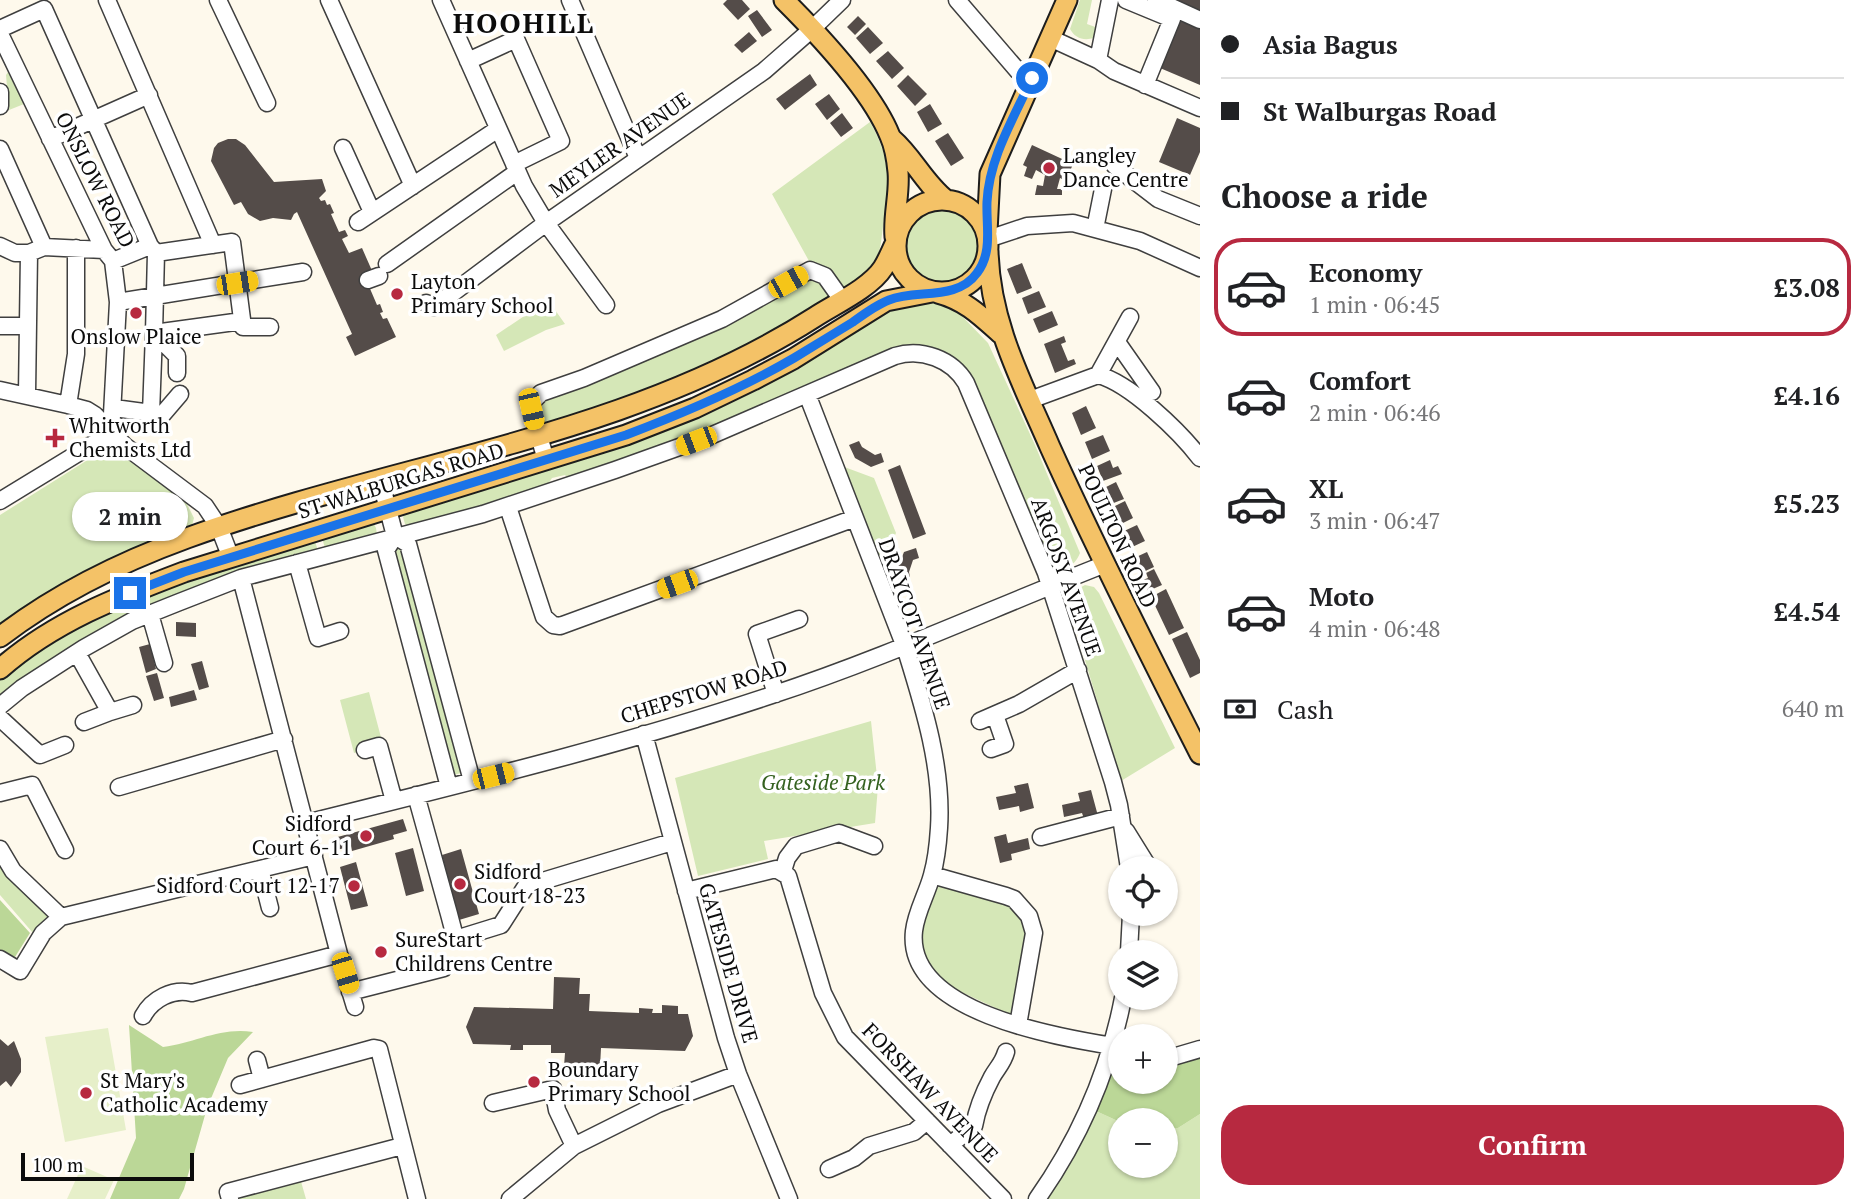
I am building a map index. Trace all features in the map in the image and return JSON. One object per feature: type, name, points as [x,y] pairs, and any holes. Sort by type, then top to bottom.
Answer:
[{"type":"main road","points":[[785,0],[839,60],[867,97],[891,138],[906,151],[930,186],[947,200],[970,210],[978,218],[988,241],[978,272],[967,284],[957,289],[934,292],[908,278],[899,262],[894,219],[898,176],[891,138]]},
{"type":"main road","points":[[895,243],[902,225],[911,213],[924,204],[970,193],[990,174],[1067,0]]},
{"type":"main road","name":"POULTON ROAD","points":[[990,174],[989,283],[1001,334],[1103,565],[1200,754]]},
{"type":"main road","name":"ST WALBURGAS ROAD","points":[[0,637],[101,575],[138,557],[219,527],[380,479],[539,437],[630,407],[728,366],[793,331],[876,276],[883,269],[895,243]]},
{"type":"main road","name":"POULTON ROAD","points":[[934,292],[969,306],[1001,334]]},
{"type":"main road","name":"ST WALBURGAS ROAD","points":[[0,669],[28,646],[99,606],[184,572],[626,435],[695,408],[793,359],[886,301],[934,292]]},
{"type":"street","points":[[107,0],[213,245]]},
{"type":"street","points":[[218,0],[267,103]]},
{"type":"street","points":[[329,0],[412,186]]},
{"type":"street","points":[[441,0],[516,168],[546,223],[606,305]]},
{"type":"street","points":[[570,0],[638,158]]},
{"type":"street","name":"MEYLER AVENUE","points":[[426,303],[433,307],[451,295],[546,223],[764,71],[842,0]]},
{"type":"street","points":[[957,0],[1018,71]]},
{"type":"street","points":[[1098,60],[1110,0]]},
{"type":"street","points":[[1126,0],[1172,19],[1146,85]]},
{"type":"street","points":[[1156,0],[1200,20]]},
{"type":"street","points":[[0,64],[2,36],[48,7],[93,120],[153,249],[155,296],[151,413]]},
{"type":"street","name":"ONSLOW ROAD","points":[[2,36],[108,255],[118,302],[111,433]]},
{"type":"street","points":[[1050,38],[1098,60],[1115,71],[1200,108]]},
{"type":"street","points":[[378,273],[516,168],[562,141],[516,39],[468,61]]},
{"type":"street","points":[[0,92],[0,106]]},
{"type":"street","points":[[50,139],[149,94]]},
{"type":"street","points":[[358,222],[498,129]]},
{"type":"street","points":[[343,148],[372,212]]},
{"type":"street","points":[[0,149],[36,250],[27,326],[27,394]]},
{"type":"street","points":[[1115,166],[1158,199],[1200,216]]},
{"type":"street","points":[[1095,229],[1104,184]]},
{"type":"street","points":[[988,241],[1027,226],[1073,223],[1140,241],[1200,268]]},
{"type":"street","points":[[0,246],[15,253],[76,248],[108,255],[232,242],[243,327],[270,327]]},
{"type":"street","points":[[68,405],[76,354],[76,248]]},
{"type":"street","points":[[546,460],[531,409],[533,401],[541,393],[584,378],[722,319],[810,270],[825,276],[842,300]]},
{"type":"street","points":[[118,302],[303,272]]},
{"type":"street","points":[[1030,400],[1098,375],[1130,317]]},
{"type":"street","points":[[154,332],[242,321]]},
{"type":"street","points":[[0,326],[27,326]]},
{"type":"street","points":[[154,332],[177,356],[177,373]]},
{"type":"street","points":[[1117,342],[1152,392]]},
{"type":"street","name":"ARGOSY AVENUE","points":[[807,394],[903,354],[929,356],[947,363],[958,372],[971,394],[1026,521],[1050,586],[1078,670],[1122,821],[1127,856]]},
{"type":"street","points":[[1098,375],[1129,391],[1193,439],[1200,458]]},
{"type":"street","points":[[0,390],[27,394],[87,410],[94,415],[127,447],[205,506],[219,527],[231,558]]},
{"type":"street","points":[[114,408],[162,415],[180,394]]},
{"type":"street","points":[[0,706],[22,688],[76,653],[150,614],[241,578],[508,507],[527,498],[682,447],[807,394]]},
{"type":"street","name":"DRAYCOT AVENUE","points":[[807,394],[905,647],[927,725],[938,787],[939,831],[932,876],[914,930],[916,952],[927,976],[958,1001],[1018,1025],[1047,1034],[1108,1044]]},
{"type":"street","points":[[0,501],[111,433]]},
{"type":"street","points":[[380,479],[395,536],[408,544],[472,781]]},
{"type":"street","points":[[508,507],[544,617],[553,625],[560,626],[855,518]]},
{"type":"street","points":[[395,536],[386,550],[449,787]]},
{"type":"street","points":[[297,563],[318,638],[340,631]]},
{"type":"street","name":"CHEPSTOW ROAD","points":[[306,823],[644,734],[776,694],[905,647],[1103,565]]},
{"type":"street","points":[[241,578],[353,1000],[444,968]]},
{"type":"street","points":[[150,614],[164,663]]},
{"type":"street","points":[[776,694],[757,634],[799,619]]},
{"type":"street","points":[[76,653],[110,712]]},
{"type":"street","points":[[991,750],[1005,744],[987,718],[1078,670]]},
{"type":"street","points":[[84,722],[133,705]]},
{"type":"street","points":[[0,718],[40,755],[65,745]]},
{"type":"street","name":"GATESIDE DRIVE","points":[[644,734],[707,974],[738,1074],[789,1199]]},
{"type":"street","points":[[120,787],[284,739]]},
{"type":"street","points":[[365,750],[379,746],[394,801]]},
{"type":"street","points":[[0,793],[32,786],[65,850]]},
{"type":"street","points":[[416,795],[454,933],[459,937],[500,925],[526,886],[672,842]]},
{"type":"street","points":[[1041,837],[1122,821],[1142,856]]},
{"type":"street","points":[[686,891],[776,869],[782,871],[796,846],[840,826],[874,846]]},
{"type":"street","points":[[0,849],[13,872],[61,917]]},
{"type":"street","points":[[0,959],[20,971],[43,933],[61,917],[314,856]]},
{"type":"street","points":[[260,869],[270,908]]},
{"type":"street","name":"FORSHAW AVENUE","points":[[782,871],[791,881],[823,993],[838,1024],[853,1046],[1003,1199]]},
{"type":"street","points":[[932,876],[1014,899],[1030,916],[1034,933],[1018,1025]]},
{"type":"street","points":[[142,1016],[152,1003],[164,996],[185,991],[192,993],[339,954]]},
{"type":"street","points":[[240,1085],[374,1048],[379,1049],[416,1199]]},
{"type":"street","points":[[1178,1055],[1200,1049]]},
{"type":"street","points":[[257,1060],[262,1079]]},
{"type":"street","points":[[950,1145],[974,1126],[976,1113],[993,1075],[1007,1062]]},
{"type":"street","points":[[510,1199],[574,1146],[658,1104],[738,1074]]},
{"type":"street","points":[[1037,1199],[1058,1170],[1108,1076]]},
{"type":"street","points":[[493,1103],[553,1089],[557,1110],[574,1146]]},
{"type":"street","points":[[829,1169],[854,1158],[869,1146],[914,1132],[927,1121]]},
{"type":"street","points":[[230,1199],[228,1192],[402,1146]]},
{"type":"green space","points":[[1080,0],[1092,0],[1087,24],[1098,28],[1094,38],[1080,38],[1070,29]]},
{"type":"green space","points":[[8,72],[24,104],[9,110],[6,75]]},
{"type":"green space","points":[[870,122],[886,162],[887,198],[881,242],[871,268],[844,288],[809,261],[772,194]]},
{"type":"green space","points":[[942,208],[957,211],[974,225],[981,247],[978,262],[964,279],[942,286],[927,283],[910,269],[903,247],[906,232],[920,215]]},
{"type":"green space","points":[[808,277],[818,277],[830,293],[826,301],[721,362],[550,427],[539,422],[533,401]]},
{"type":"green space","points":[[929,295],[955,309],[988,343],[1035,445],[1080,553],[1066,568],[1046,573],[958,372],[903,354],[572,482],[565,475],[552,478],[542,493],[417,531],[405,524],[403,517],[410,503],[626,435],[847,325]]},
{"type":"green space","points":[[548,300],[565,324],[546,330],[504,351],[496,335]]},
{"type":"green space","points":[[113,444],[187,504],[194,518],[189,537],[0,637],[0,515]]},
{"type":"green space","points":[[839,465],[874,478],[896,533],[879,569]]},
{"type":"green space","points":[[369,514],[376,528],[378,542],[327,556],[320,530]]},
{"type":"green space","points":[[312,532],[320,557],[132,621],[0,707],[0,669],[50,632]]},
{"type":"green space","points":[[408,544],[469,771],[446,777],[386,550]]},
{"type":"green space","points":[[1085,585],[1094,587],[1099,593],[1175,748],[1121,781],[1068,603],[1072,592]]},
{"type":"green space","points":[[369,692],[383,745],[354,753],[340,700]]},
{"type":"green space","name":"Gateside Park","points":[[871,721],[878,786],[875,823],[764,841],[768,859],[698,876],[675,778]]},
{"type":"green space","points":[[0,849],[49,907],[47,917],[33,933],[0,895]]},
{"type":"green space","points":[[935,881],[1014,903],[1031,932],[1015,1017],[944,984],[927,962],[921,943],[924,914]]},
{"type":"green space","points":[[0,900],[30,933],[15,957],[0,951]]},
{"type":"green space","points":[[129,1025],[163,1047],[218,1033],[253,1032],[228,1058],[207,1108],[179,1199],[110,1199],[136,1138]]},
{"type":"green space","points":[[108,1028],[126,1130],[65,1142],[45,1037]]},
{"type":"green space","points":[[1200,1054],[1200,1114],[1178,1128],[1178,1108],[1108,1108],[1108,1116],[1096,1111],[1108,1082],[1108,1094],[1178,1094],[1178,1061]]},
{"type":"green space","points":[[1096,1111],[1108,1116],[1108,1178],[1178,1178],[1178,1128],[1200,1114],[1200,1199],[1044,1199],[1080,1146]]},
{"type":"green space","points":[[82,1166],[114,1180],[105,1199],[67,1199]]},
{"type":"green space","points":[[300,1178],[306,1199],[237,1199],[236,1195]]},
{"type":"building","points":[[727,0],[742,0],[750,9],[738,20],[723,4]]},
{"type":"building","points":[[1174,0],[1200,0],[1200,14]]},
{"type":"building","points":[[757,10],[772,30],[762,37],[748,16]]},
{"type":"building","points":[[858,16],[866,24],[855,35],[847,27]]},
{"type":"building","points":[[1180,21],[1200,29],[1200,85],[1160,68]]},
{"type":"building","points":[[868,27],[883,43],[870,54],[856,38]]},
{"type":"building","points":[[749,32],[757,41],[742,53],[734,45]]},
{"type":"building","points":[[888,51],[904,68],[892,79],[876,61]]},
{"type":"building","points":[[810,74],[817,85],[785,110],[776,99]]},
{"type":"building","points":[[908,75],[927,94],[915,106],[897,86]]},
{"type":"building","points":[[829,94],[840,109],[827,120],[815,104]]},
{"type":"building","points":[[930,104],[942,124],[928,132],[917,112]]},
{"type":"building","points":[[842,113],[853,128],[841,137],[830,123]]},
{"type":"building","points":[[1177,118],[1200,128],[1200,152],[1190,175],[1159,162]]},
{"type":"building","points":[[948,133],[964,158],[951,166],[935,141]]},
{"type":"building","points":[[228,139],[236,139],[245,145],[274,182],[322,179],[326,191],[319,198],[321,201],[325,200],[327,205],[330,204],[334,213],[331,214],[339,232],[345,230],[348,236],[342,239],[349,253],[362,248],[373,273],[359,279],[363,287],[368,284],[377,305],[380,304],[383,319],[387,318],[396,337],[355,356],[346,337],[352,334],[297,212],[291,220],[273,218],[260,221],[248,214],[241,202],[234,205],[211,161],[214,148]]},
{"type":"building","name":"Langley Dance Centre","points":[[1032,145],[1073,164],[1066,181],[1060,178],[1057,189],[1062,189],[1062,195],[1035,195],[1037,185],[1043,186],[1045,175],[1036,170],[1032,179],[1024,176],[1027,167],[1023,165]]},
{"type":"building","points":[[1022,263],[1032,288],[1017,294],[1007,269]]},
{"type":"building","points":[[1039,291],[1046,307],[1028,314],[1022,298]]},
{"type":"building","points":[[1052,311],[1058,325],[1039,333],[1033,319]]},
{"type":"building","points":[[1064,336],[1066,342],[1061,344],[1068,361],[1074,359],[1076,364],[1055,373],[1044,344]]},
{"type":"building","points":[[1086,406],[1096,428],[1081,435],[1072,413]]},
{"type":"building","points":[[1103,435],[1110,451],[1092,459],[1085,442]]},
{"type":"building","points":[[859,441],[862,447],[875,455],[881,453],[884,462],[871,467],[855,458],[849,445]]},
{"type":"building","points":[[1110,460],[1113,468],[1118,466],[1122,474],[1103,481],[1097,466]]},
{"type":"building","points":[[900,465],[926,534],[913,539],[888,470]]},
{"type":"building","points":[[1116,482],[1124,499],[1111,504],[1104,488]]},
{"type":"building","points":[[1125,501],[1133,518],[1121,524],[1113,507]]},
{"type":"building","points":[[1137,525],[1145,541],[1130,548],[1122,532]]},
{"type":"building","points":[[916,548],[919,558],[913,560],[910,577],[899,581],[896,572],[904,552]]},
{"type":"building","points":[[1147,552],[1154,567],[1141,573],[1134,558]]},
{"type":"building","points":[[1154,569],[1162,585],[1148,591],[1143,580],[1148,578],[1146,573]]},
{"type":"building","points":[[1166,589],[1184,628],[1169,635],[1151,597]]},
{"type":"building","points":[[176,622],[196,623],[196,637],[176,636]]},
{"type":"building","points":[[1187,632],[1200,660],[1200,673],[1190,678],[1172,639]]},
{"type":"building","points":[[150,644],[156,669],[146,673],[139,647]]},
{"type":"building","points":[[202,661],[209,687],[199,690],[191,664]]},
{"type":"building","points":[[157,673],[164,698],[154,701],[146,676]]},
{"type":"building","points":[[194,690],[197,700],[171,707],[169,697]]},
{"type":"building","points":[[1028,783],[1034,808],[1020,812],[1019,806],[999,810],[996,797],[1016,793],[1014,786]]},
{"type":"building","points":[[1091,790],[1098,816],[1084,819],[1082,813],[1064,817],[1062,805],[1080,801],[1078,793]]},
{"type":"building","name":"Sidford Court 6-11","points":[[403,819],[407,831],[393,835],[394,839],[352,851],[351,846],[337,850],[334,838]]},
{"type":"building","points":[[1006,834],[1008,843],[1028,838],[1030,849],[1011,854],[1012,860],[1000,863],[994,837]]},
{"type":"building","points":[[413,848],[424,891],[406,896],[395,853]]},
{"type":"building","name":"Sidford Court 18-23","points":[[461,849],[479,914],[459,920],[442,855]]},
{"type":"building","name":"Sidford Court 12-17","points":[[356,862],[368,906],[351,910],[340,867]]},
{"type":"building","points":[[554,977],[580,978],[579,994],[590,994],[589,1011],[639,1013],[639,1008],[653,1009],[652,1013],[662,1013],[662,1005],[678,1006],[678,1014],[688,1014],[693,1036],[685,1051],[601,1048],[600,1067],[564,1066],[565,1053],[551,1053],[551,1045],[523,1045],[523,1050],[510,1050],[511,1045],[473,1044],[466,1027],[474,1007],[553,1009]]},
{"type":"building","points":[[0,1039],[8,1046],[14,1041],[21,1059],[21,1072],[11,1087],[6,1081],[0,1086]]},
{"type":"place","name":"Langley Dance Centre","points":[[1049,168]]},
{"type":"place","name":"Layton Primary School","points":[[397,294]]},
{"type":"place","name":"Onslow Plaice","points":[[136,313]]},
{"type":"place","name":"Whitworth Chemists Ltd","points":[[55,438]]},
{"type":"place","name":"Sidford Court 6-11","points":[[366,836]]},
{"type":"place","name":"Sidford Court 18-23","points":[[460,884]]},
{"type":"place","name":"Sidford Court 12-17","points":[[354,886]]},
{"type":"place","name":"SureStart Childrens Centre","points":[[381,952]]},
{"type":"place","name":"Boundary Primary School","points":[[534,1082]]},
{"type":"place","name":"St Mary's Catholic Academy","points":[[86,1093]]},
{"type":"district","name":"HOOHILL","points":[[524,23]]},
{"type":"route","points":[[130,593],[184,572],[626,435],[695,408],[753,380],[793,359],[886,301],[906,295],[957,289],[967,284],[978,272],[988,251],[987,204],[990,174],[1032,78]]}]
